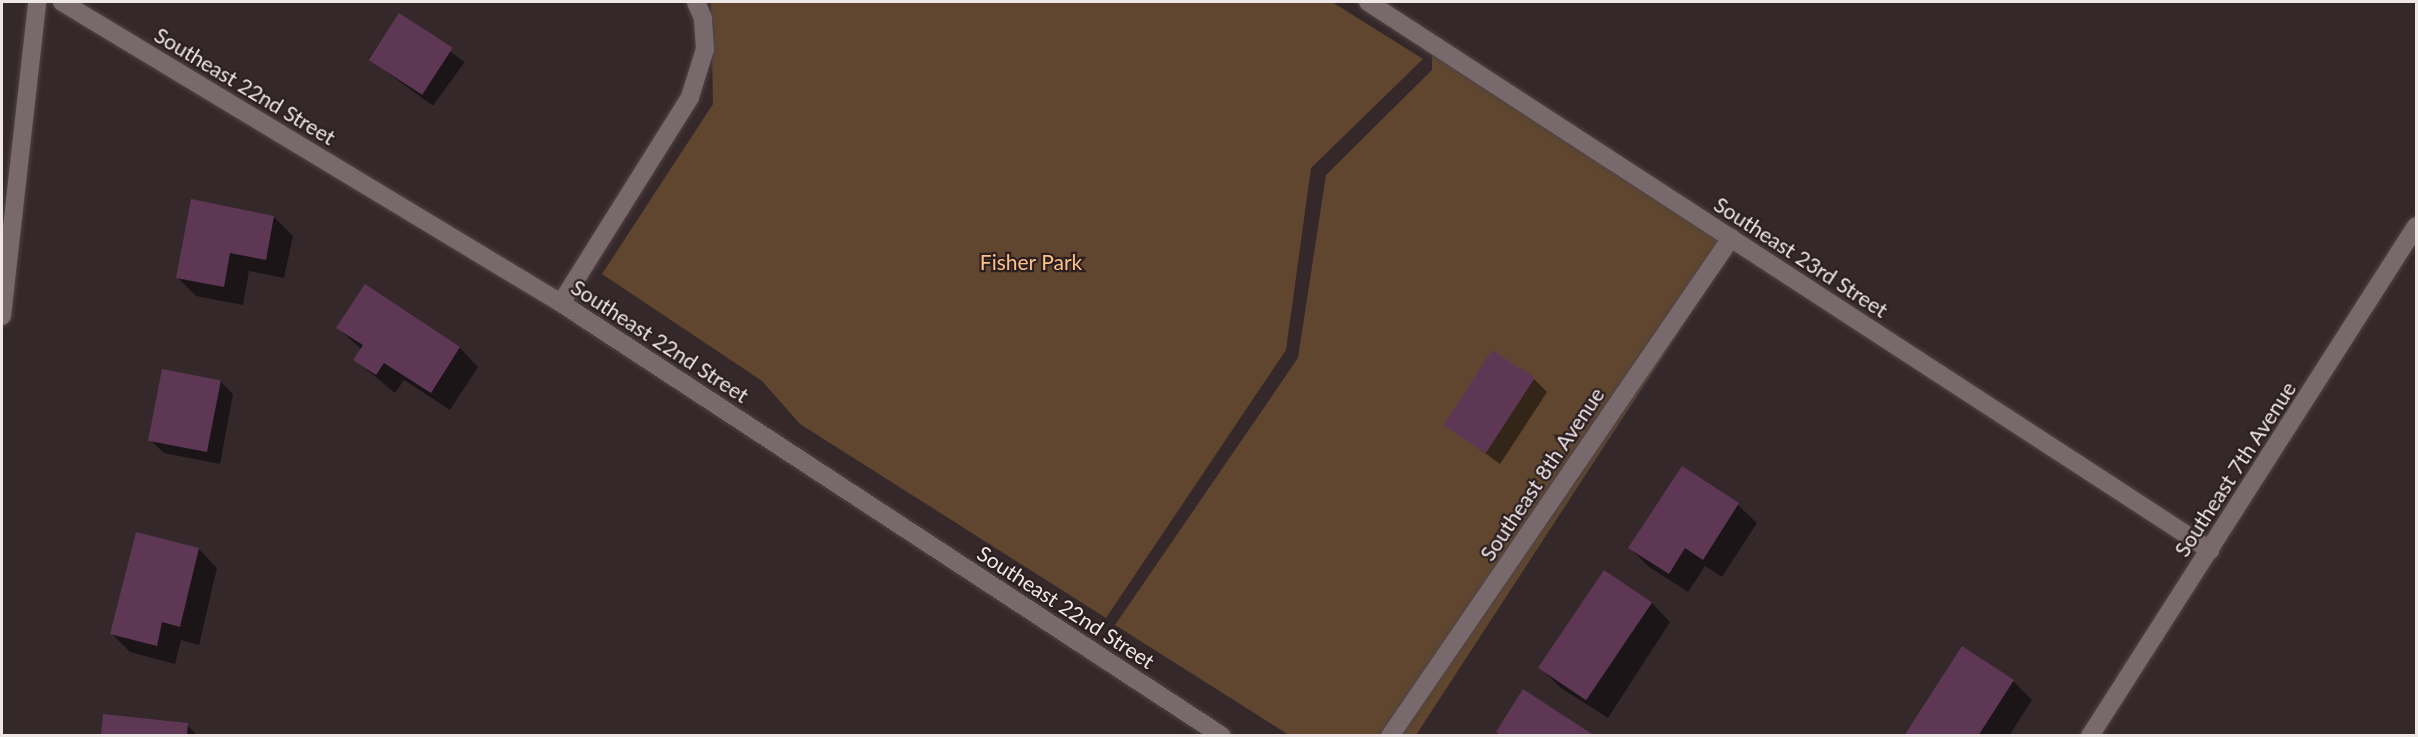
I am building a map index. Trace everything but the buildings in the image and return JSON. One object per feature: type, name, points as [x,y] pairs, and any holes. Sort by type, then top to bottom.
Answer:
[{"type":"street","points":[[2,316],[37,2]]},
{"type":"street","name":"Southeast 22nd Street","points":[[62,2],[561,303],[1222,735]]},
{"type":"street","points":[[561,303],[690,98],[705,49],[703,18],[696,2]]},
{"type":"street","name":"Southeast 23rd Street","points":[[1368,2],[2210,549]]},
{"type":"street","name":"Southeast 7th Avenue","points":[[2091,735],[2416,226]]},
{"type":"street","name":"Southeast 8th Avenue","points":[[1390,735],[1731,238]]},
{"type":"green space","name":"Fisher Park","points":[[711,2],[1332,2],[1423,59],[1311,168],[1286,350],[1106,618],[800,424],[762,381],[602,274],[713,104]]},
{"type":"green space","points":[[1432,45],[1736,244],[1416,735],[1289,735],[1115,625],[1298,358],[1326,175],[1432,70]]}]
